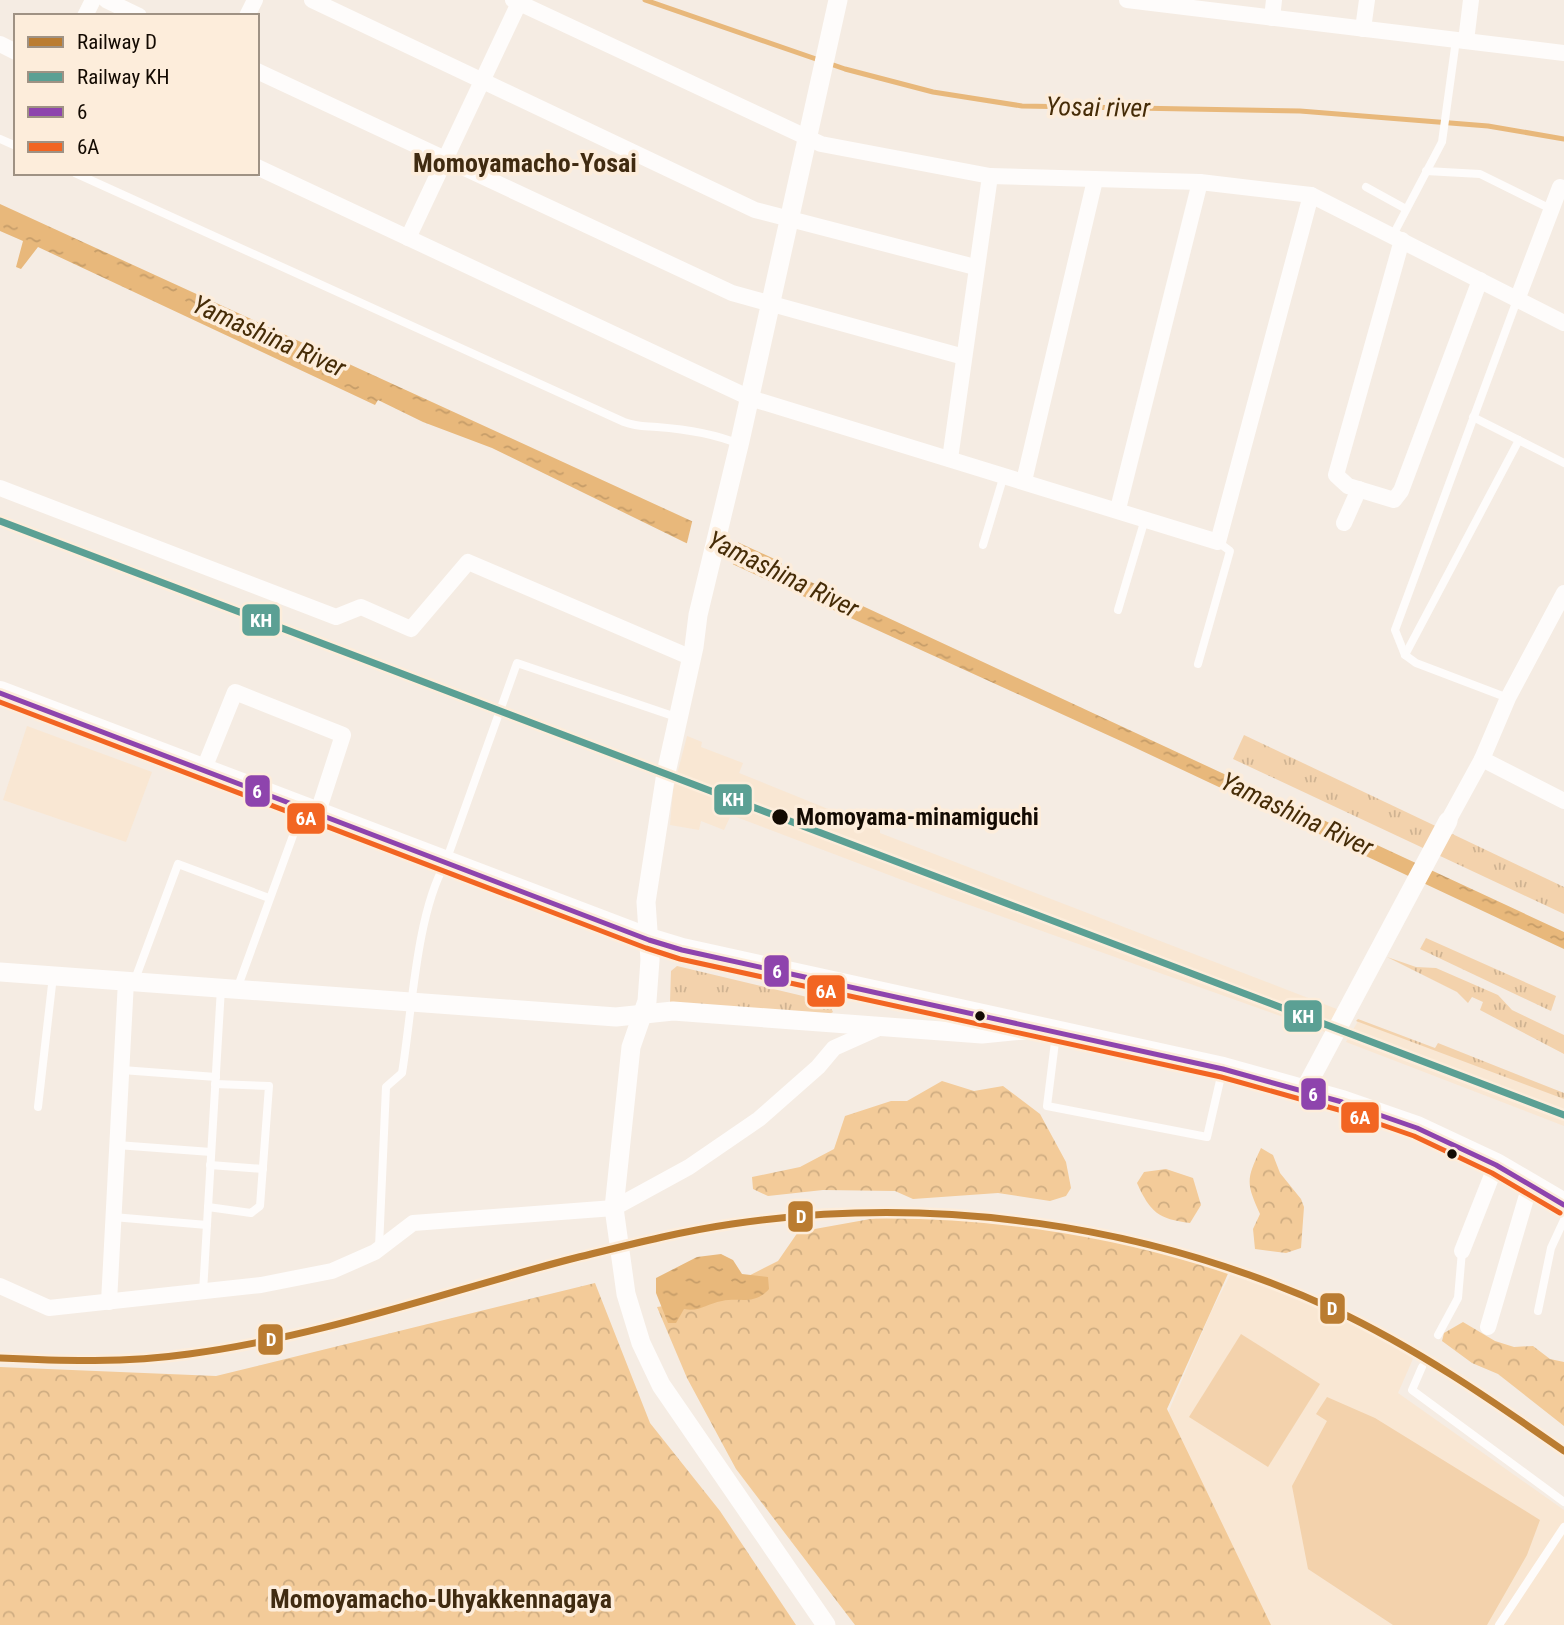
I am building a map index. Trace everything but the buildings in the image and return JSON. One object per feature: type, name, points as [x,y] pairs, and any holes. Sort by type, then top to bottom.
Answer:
[{"type":"main road","points":[[0,694],[649,940],[681,950],[1223,1069],[1304,1091],[1417,1128],[1496,1165],[1564,1205]]},
{"type":"street","points":[[106,0],[135,14]]},
{"type":"street","points":[[312,0],[755,210],[975,267]]},
{"type":"street","points":[[826,1625],[661,1385],[641,1343],[625,1294],[614,1208],[631,1047],[647,1000],[649,940],[646,902],[666,773],[692,658],[698,615],[750,398],[838,0]]},
{"type":"street","points":[[1127,0],[1171,3],[1461,40],[1563,48]]},
{"type":"street","points":[[1272,18],[1273,0]]},
{"type":"street","points":[[1363,29],[1367,0]]},
{"type":"street","points":[[1461,40],[1471,0]]},
{"type":"street","points":[[408,238],[443,158],[482,81],[516,1],[821,144],[989,176],[1200,182],[1311,195],[1564,323]]},
{"type":"street","points":[[259,72],[732,293],[964,357]]},
{"type":"street","points":[[259,168],[750,398],[1118,509],[1218,542],[1311,195]]},
{"type":"street","points":[[950,459],[989,176]]},
{"type":"street","points":[[1024,481],[1095,180]]},
{"type":"street","points":[[1118,509],[1200,182]]},
{"type":"street","points":[[1517,300],[1560,187],[1564,189]]},
{"type":"street","points":[[1397,237],[1336,475],[1348,485],[1394,500],[1401,491],[1480,280]]},
{"type":"street","points":[[0,488],[336,617],[361,607],[411,629],[468,562],[692,658]]},
{"type":"street","points":[[1344,523],[1359,489]]},
{"type":"street","points":[[1304,1091],[1482,759],[1508,698],[1564,593]]},
{"type":"street","points":[[204,771],[235,692],[343,735],[310,811]]},
{"type":"street","points":[[1482,759],[1564,801]]},
{"type":"street","points":[[0,972],[414,1000],[616,1017],[673,1011],[982,1034],[1046,1030]]},
{"type":"street","points":[[109,1302],[117,1144],[130,982]]},
{"type":"street","points":[[0,1286],[49,1308],[261,1285],[332,1271],[379,1250],[413,1223],[614,1208],[689,1167],[759,1119],[818,1067],[834,1048],[883,1026]]},
{"type":"street","points":[[1462,1251],[1496,1165]]},
{"type":"street","points":[[1488,1326],[1530,1185]]},
{"type":"lane","points":[[1397,237],[1406,209],[1442,142],[1461,40]]},
{"type":"lane","points":[[1426,171],[1480,174],[1551,209]]},
{"type":"lane","points":[[79,175],[624,422],[643,429],[656,427],[724,438],[739,444]]},
{"type":"lane","points":[[1366,187],[1406,209]]},
{"type":"lane","points":[[1508,698],[1416,663],[1405,655],[1395,630],[1517,300]]},
{"type":"lane","points":[[1473,417],[1564,463]]},
{"type":"lane","points":[[1405,655],[1519,440]]},
{"type":"lane","points":[[984,545],[1004,475]]},
{"type":"lane","points":[[1118,610],[1145,519]]},
{"type":"lane","points":[[1198,664],[1230,551],[1218,542]]},
{"type":"lane","points":[[379,1250],[386,1087],[402,1073],[429,909],[437,879],[445,864],[517,663],[678,718]]},
{"type":"lane","points":[[203,1292],[216,1080],[229,988],[310,811]]},
{"type":"lane","points":[[130,982],[178,864],[269,898]]},
{"type":"lane","points":[[37,1107],[53,976]]},
{"type":"lane","points":[[1046,1030],[1046,1106],[1206,1137],[1223,1069]]},
{"type":"lane","points":[[122,1070],[269,1086],[260,1206],[251,1213],[208,1207]]},
{"type":"lane","points":[[117,1144],[211,1152]]},
{"type":"lane","points":[[210,1165],[263,1169]]},
{"type":"lane","points":[[113,1217],[207,1225]]},
{"type":"lane","points":[[1538,1311],[1551,1248],[1564,1220]]},
{"type":"lane","points":[[1438,1335],[1458,1298],[1462,1251]]},
{"type":"lane","points":[[1422,1367],[1412,1390],[1564,1502]]},
{"type":"lane","points":[[1499,1625],[1564,1527]]},
{"type":"shaded area","points":[[27,726],[152,772],[126,842],[3,800]]},
{"type":"shaded area","points":[[687,736],[702,742],[701,747],[743,763],[739,773],[880,830],[880,833],[1342,1011],[1328,1033],[947,897],[731,815],[724,830],[701,821],[699,830],[670,825],[673,790]]},
{"type":"shaded area","points":[[1358,1021],[1564,1096],[1564,1126],[1346,1042]]},
{"type":"shaded area","points":[[1236,1264],[1354,1317],[1416,1352],[1398,1393],[1564,1510],[1564,1625],[1270,1625],[1168,1413],[1211,1312]]},
{"type":"green space","points":[[1244,735],[1564,887],[1564,914],[1233,759]]},
{"type":"green space","points":[[1426,938],[1556,996],[1551,1011],[1420,949]]},
{"type":"green space","points":[[1387,957],[1416,967],[1436,968],[1498,995],[1512,1010],[1564,1035],[1564,1054],[1480,1010],[1483,1002],[1472,997],[1468,1003],[1457,992]]},
{"type":"green space","points":[[677,966],[828,1002],[833,1012],[828,1015],[670,1002],[671,971]]},
{"type":"green space","points":[[1358,1019],[1435,1048],[1438,1043],[1564,1093],[1564,1099],[1356,1021]]},
{"type":"green space","points":[[942,1081],[974,1091],[1003,1086],[1040,1114],[1066,1162],[1071,1188],[1066,1196],[1050,1201],[998,1193],[913,1199],[895,1191],[823,1190],[768,1196],[753,1189],[752,1177],[800,1167],[834,1149],[845,1116],[891,1101],[907,1101]]},
{"type":"green space","points":[[1261,1148],[1273,1155],[1280,1173],[1301,1199],[1304,1207],[1301,1248],[1286,1253],[1255,1249],[1253,1229],[1260,1214],[1250,1188],[1250,1175]]},
{"type":"green space","points":[[1166,1169],[1193,1178],[1201,1205],[1190,1223],[1170,1219],[1156,1212],[1146,1201],[1137,1183],[1144,1172]]},
{"type":"green space","points":[[898,1214],[997,1215],[1067,1223],[1150,1243],[1231,1267],[1167,1409],[1271,1625],[855,1625],[736,1469],[687,1378],[657,1307],[699,1301],[778,1261],[798,1232]]},
{"type":"green space","points":[[595,1283],[650,1423],[720,1511],[796,1625],[0,1625],[0,1367],[216,1376]]},
{"type":"green space","points":[[1463,1322],[1495,1341],[1514,1347],[1533,1346],[1550,1359],[1564,1362],[1564,1426],[1498,1374],[1472,1363],[1442,1341],[1444,1333]]},
{"type":"green space","points":[[1241,1334],[1320,1384],[1268,1467],[1189,1417]]},
{"type":"green space","points":[[1327,1397],[1375,1418],[1540,1520],[1527,1555],[1487,1625],[1393,1625],[1308,1569],[1292,1486],[1327,1421],[1316,1414]]},
{"type":"water","name":"Yamashina River","points":[[0,204],[781,562],[783,569],[1564,932],[1564,949],[1123,742],[684,542],[492,448],[423,422],[378,400],[375,405],[38,247],[21,269],[16,267],[23,241],[0,231]]},
{"type":"water","points":[[721,1254],[733,1260],[742,1274],[768,1277],[769,1289],[752,1299],[729,1300],[699,1309],[684,1309],[676,1323],[668,1323],[656,1293],[656,1278],[697,1257]]},
{"type":"pier","points":[[693,518],[739,539],[732,568],[686,547]]},
{"type":"waterway","name":"Yosai river","points":[[645,0],[845,69],[933,92],[1022,106],[1300,111],[1488,126],[1564,139]]},
{"type":"rail line","name":"KH","points":[[0,521],[1564,1115]]},
{"type":"rail line","name":"D","points":[[0,1358],[118,1360],[165,1357],[237,1346],[381,1313],[571,1259],[671,1235],[732,1224],[808,1216],[885,1213],[962,1215],[1038,1223],[1115,1237],[1189,1256],[1262,1280],[1333,1309],[1394,1340],[1564,1451]]},
{"type":"transit line","name":"6","points":[[0,693],[649,940],[682,950],[1223,1069],[1342,1102],[1417,1128],[1496,1165],[1564,1205]]},
{"type":"transit line","name":"6A","points":[[0,702],[646,948],[680,959],[1221,1077],[1339,1110],[1414,1136],[1492,1173],[1560,1213]]},
{"type":"place","name":"Momoyama-minamiguchi","points":[[780,817]]},
{"type":"district","name":"Momoyamacho-Yosai","points":[[525,163]]},
{"type":"district","name":"Momoyamacho-Uhyakkennagaya","points":[[441,1599]]}]
